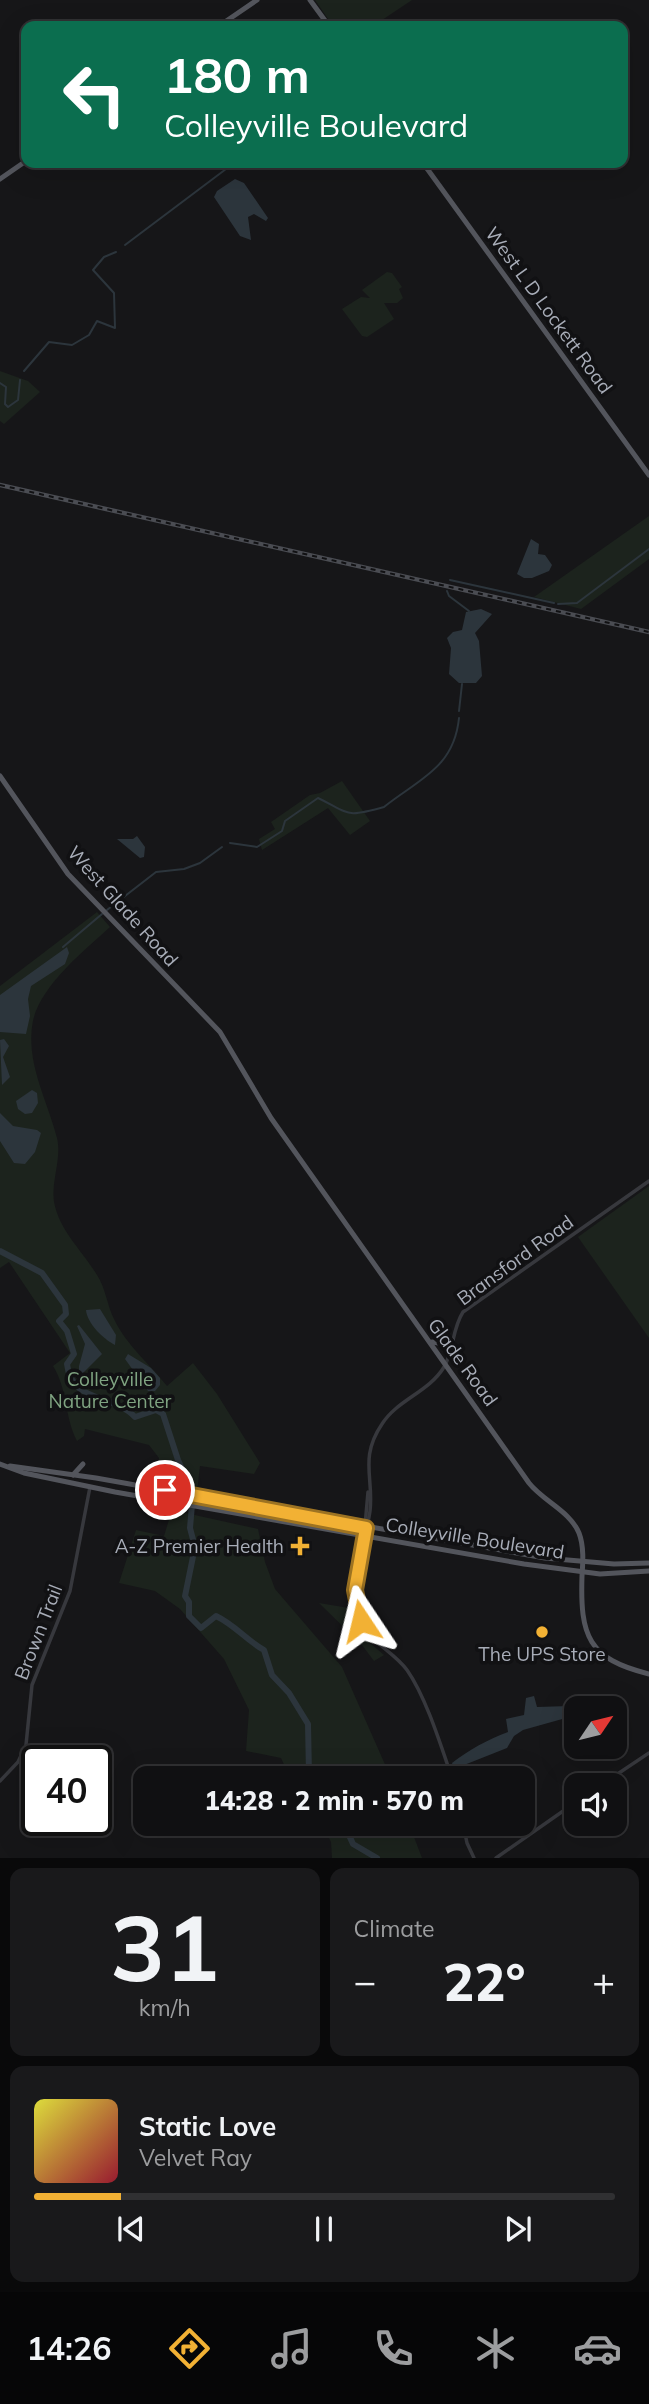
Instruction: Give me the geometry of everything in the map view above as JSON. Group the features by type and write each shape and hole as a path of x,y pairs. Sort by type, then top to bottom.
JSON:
{"main road":[{"path":"226,21 257,0"},
{"path":"310,0 325,21"},
{"path":"0,179 21,164"},
{"name":"West L D Lockett Road","path":"427,168 649,475"},
{"name":"West Glade Road","path":"0,776 68,874 220,1031 232,1049"},
{"name":"Glade Road","path":"232,1049 267,1112 538,1494 568,1516 576,1527 583,1562 583,1623 594,1647 619,1667 649,1674"},
{"path":"427,1338 440,1345 452,1340"},
{"name":"Colleyville Boulevard","path":"0,1464 89,1477 171,1496 490,1549 583,1562 649,1563"},
{"path":"74,1475 83,1464"},
{"name":"Colleyville Boulevard","path":"9,1466 23,1473 161,1500 171,1496"},
{"path":"50,1479 51,1471"},
{"path":"89,1477 90,1486"},
{"name":"Colleyville Boulevard","path":"218,1504 365,1535 583,1572 610,1574 649,1571"},
{"path":"488,1557 490,1549"}],"street":[{"name":"Bransford Road","path":"366,1528 370,1509 368,1492 372,1445 387,1417 432,1382 446,1364 463,1312 649,1181"},
{"name":"Brown Trail","path":"0,1781 18,1762 26,1745 32,1685 70,1591 90,1486"},
{"path":"366,1528 356,1581 358,1614 369,1635 396,1658 412,1678 447,1766"},
{"path":"619,1773 649,1753"},
{"path":"496,1858 564,1810"},
{"path":"466,1836 474,1858"}],"green space":[{"path":"315,0 412,0 380,21 330,21"},
{"path":"387,272 392,273 402,287 399,289 403,298 397,303 384,303 394,319 367,337 362,336 342,309 361,297 370,298 362,290"},
{"path":"0,371 28,381 40,392 4,424 0,421"},
{"path":"649,516 649,559 581,609 534,597"},
{"path":"342,781 370,821 350,835 328,808 262,850 259,839 275,829 271,822 310,795 320,793"},
{"name":"Colleyville Nature Center","path":"97,912 110,927 54,982 37,1008 33,1021 31,1036 34,1066 58,1146 54,1202 61,1223 97,1275 114,1319 132,1346 167,1386 193,1363 217,1394 260,1463 254,1474 200,1466 197,1492 159,1484 159,1458 149,1445 85,1429 84,1436 77,1441 61,1384 53,1366 70,1353 9,1262 0,1268 0,986"},
{"path":"649,1186 649,1338 578,1237"},
{"path":"172,1510 258,1529 265,1562 275,1589 342,1667 386,1766 285,1766 281,1758 246,1751 249,1710 224,1659 180,1609 155,1591 119,1583 136,1530 164,1536"},
{"path":"319,1603 349,1608 364,1638 384,1655 374,1661 362,1645"},
{"path":"328,1836 414,1836 422,1858 332,1858"}],"shaded area":[{"path":"235,179 244,183 268,218 266,221 254,214 248,217 251,240 240,236 214,197 217,191"},
{"path":"531,539 539,544 538,554 545,555 552,565 549,571 532,578 524,578 517,574"},
{"path":"481,609 492,614 475,633 479,641 482,676 476,683 459,683 449,674 451,648 447,638 453,632 462,630 466,612"},
{"path":"137,836 145,847 144,857 140,858 117,839 133,839"},
{"path":"67,947 69,953 65,964 31,986 28,999 30,1016 26,1034 0,1032 0,995"},
{"path":"4,1039 9,1046 3,1057 10,1077 2,1085 0,1040"},
{"path":"32,1090 37,1093 38,1103 32,1113 25,1114 18,1109 16,1101"},
{"path":"0,1113 13,1126 41,1133 35,1152 25,1164 14,1163 0,1141"},
{"path":"100,1309 116,1335 115,1345 96,1330 89,1320 86,1310"},
{"path":"79,1325 102,1354 79,1377 85,1344 77,1326"},
{"path":"128,1354 151,1368 160,1378 160,1385 155,1391 148,1391 125,1359"},
{"path":"534,1696 537,1707 564,1706 564,1719 523,1730 514,1736 507,1748 462,1766 453,1766 452,1763 465,1753 508,1732 506,1719 524,1715 526,1698"}],"waterway":[{"path":"125,245 227,168"},
{"path":"24,371 49,342 72,345 89,335 97,321 115,328 114,293 93,270 104,257 116,252"},
{"path":"0,383 6,387 5,404 8,407 18,400 20,380"},
{"path":"558,604 577,603 649,549"},
{"path":"450,580 554,603"},
{"path":"447,591 449,596 469,611"},
{"path":"459,711 462,684"},
{"path":"230,843 257,847 282,831 285,821 318,798 349,813 384,807 422,780 442,761 456,735 459,718"},
{"path":"107,910 156,872 184,869 200,863 222,847"},
{"path":"63,947 102,914"},
{"path":"0,1251 42,1273 65,1305 66,1314 59,1321 67,1331 74,1354 67,1364 70,1377 76,1386 116,1404 135,1417 156,1410 163,1414 178,1460 193,1493 190,1528 195,1547 185,1596 189,1602 189,1616 201,1628 216,1616 264,1650 272,1675 289,1693 308,1724 309,1766"},
{"path":"349,1836 353,1844 377,1858"}],"railway":[{"path":"0,485 649,632"}],"place":[{"name":"A-Z Premier Health","path":"300,1546"},
{"name":"The UPS Store","path":"542,1632"}],"route":[{"path":"165,1490 366,1528 355,1590 356,1607 361,1621"}]}
